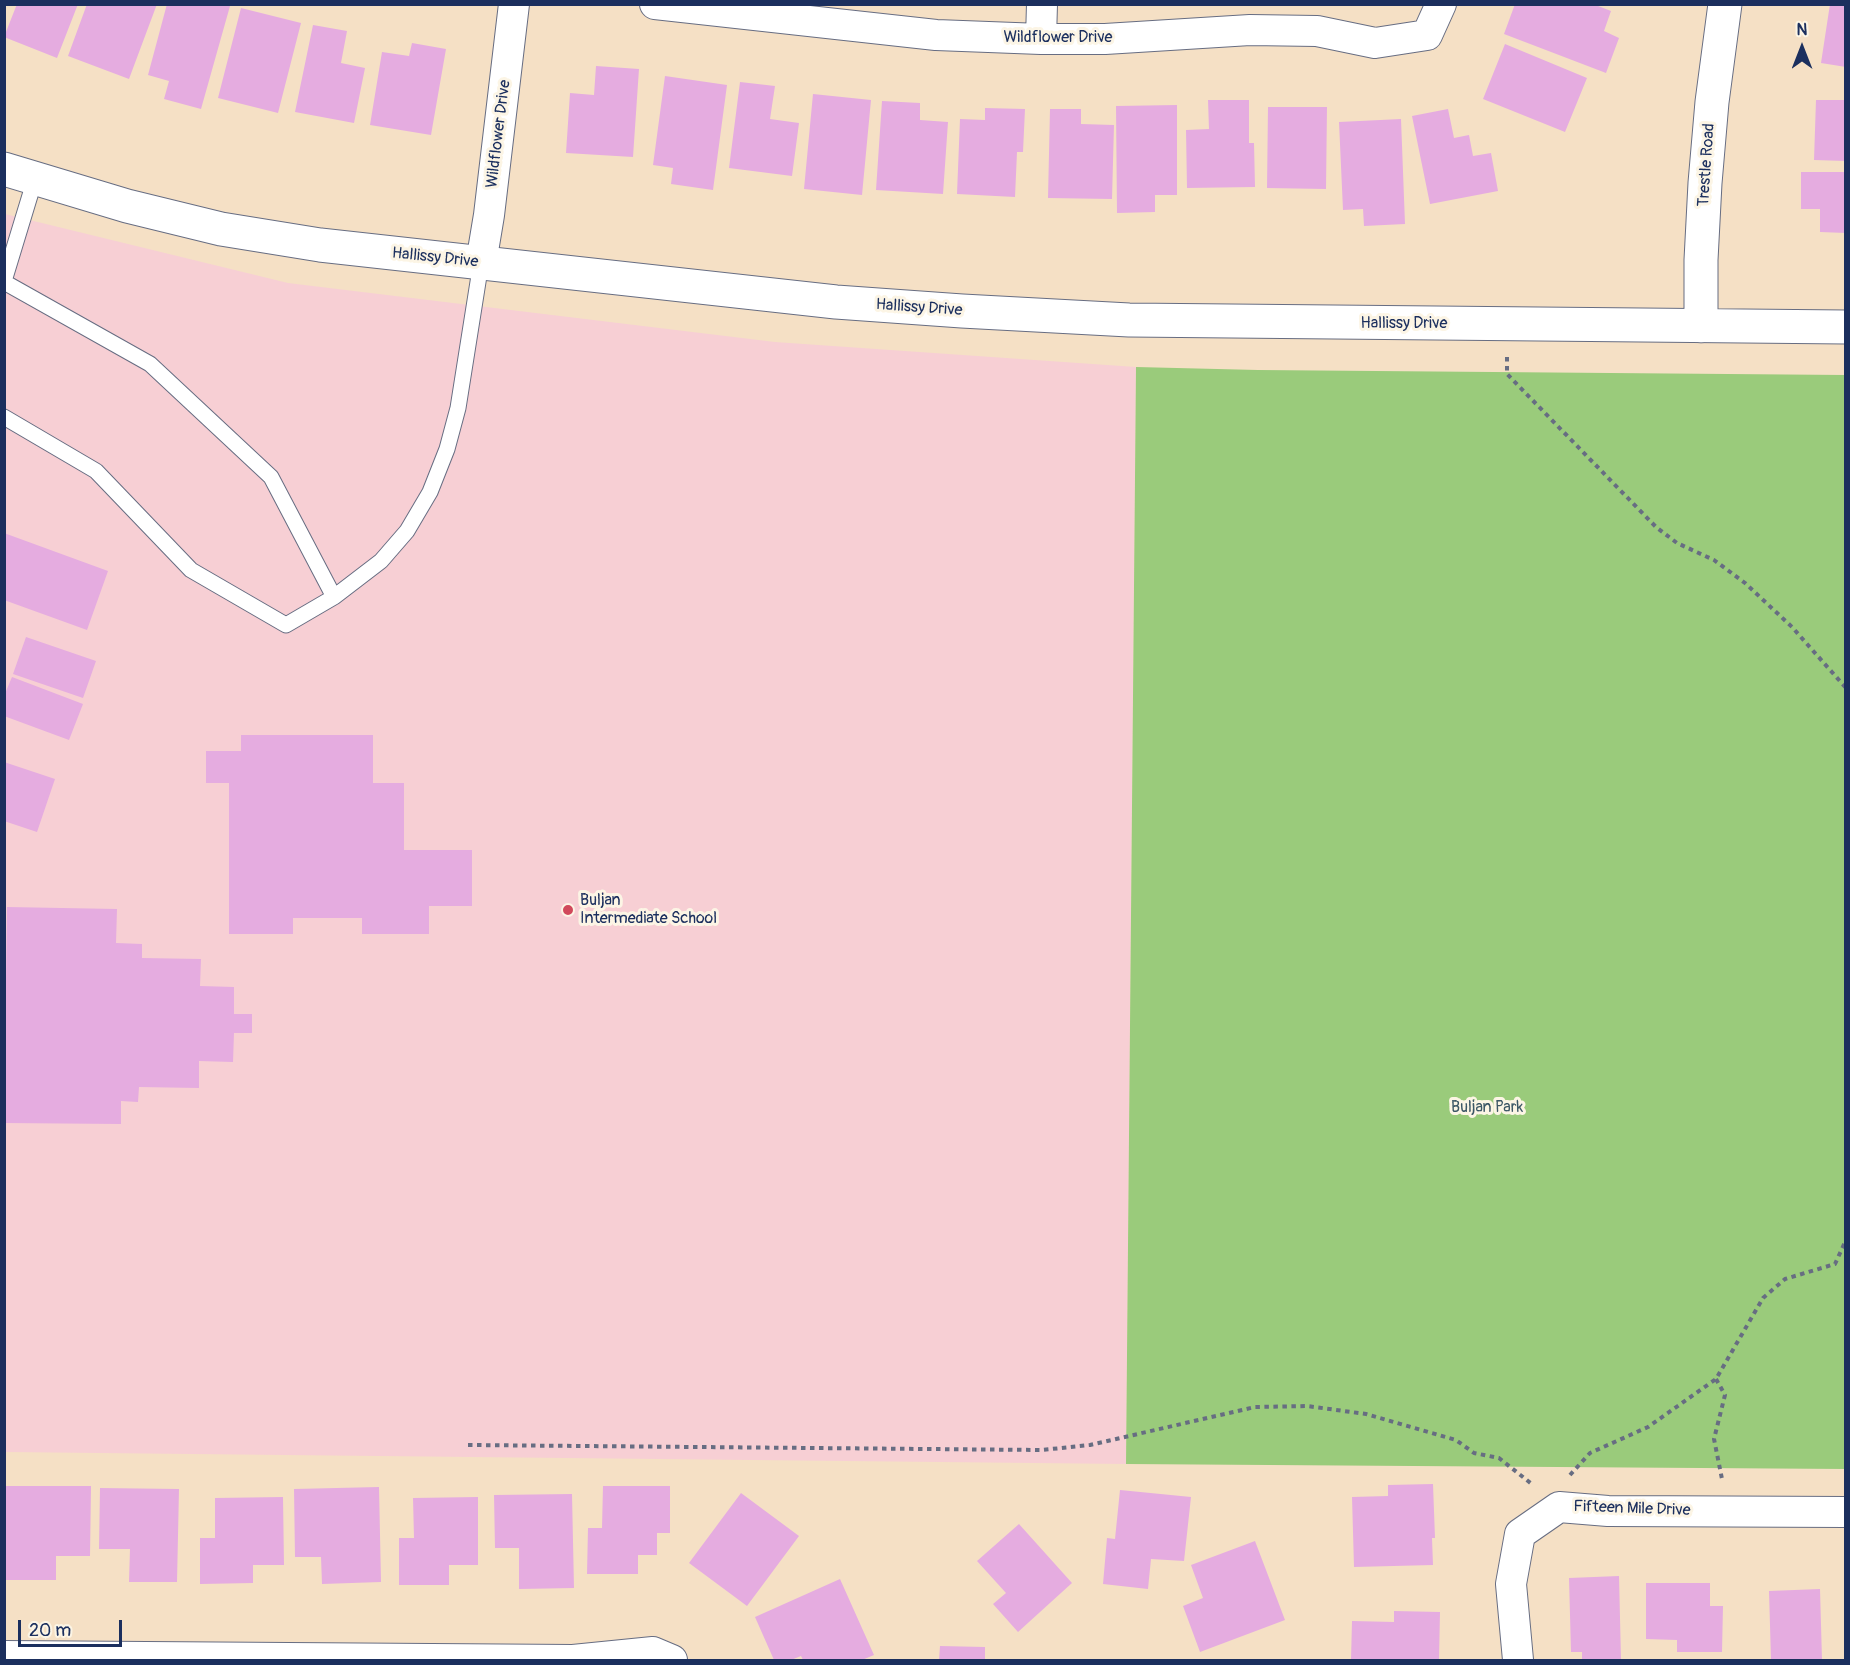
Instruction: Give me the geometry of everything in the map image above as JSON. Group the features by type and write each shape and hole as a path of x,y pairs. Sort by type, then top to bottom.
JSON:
{"street":[{"name":"Wildflower Drive","path":"481,263 489,215 514,4"},
{"name":"Wildflower Drive","path":"654,4 936,35 1105,39 1250,30 1317,32 1375,43 1427,35 1441,4"},
{"path":"1041,39 1042,4"},
{"name":"Trestle Road","path":"1701,326 1701,260 1705,183 1712,102 1725,4"},
{"name":"Hallissy Drive","path":"20,174 127,206 221,229 320,245 836,302 974,312 1141,320 1845,327"},
{"name":"Fifteen Mile Drive","path":"1518,1660 1511,1584 1520,1534 1559,1507 1608,1511 1845,1512"},
{"path":"4,1656 573,1660 653,1652 672,1660"}],"lane":[{"path":"20,174 4,282 150,364 271,477 334,597"},
{"path":"4,417 96,471 191,570 286,625 334,597 381,561 407,531 430,492 447,449 458,408 481,263"}],"path":[{"path":"1508,325 1507,374 1656,527 1677,543 1714,560 1745,583 1792,627 1845,688"},
{"path":"1845,679 1845,688"},
{"path":"468,1445 1042,1450 1090,1445 1255,1407 1307,1406 1366,1414 1456,1440 1474,1453 1499,1458 1559,1507 1571,1473 1590,1453 1648,1428 1716,1379 1763,1298 1785,1279 1835,1263 1845,1240"},
{"path":"1716,1379 1725,1395 1714,1439 1723,1482 1723,1511"}],"shaded area":[{"name":"Buljan Intermediate School","path":"5,214 288,283 775,342 1136,367 1126,1464 5,1452"}],"green space":[{"name":"Buljan Park","path":"1136,367 1845,375 1845,1469 1126,1464"}],"building":[{"path":"17,4 78,4 57,58 4,37"},
{"path":"87,4 157,4 129,79 68,56"},
{"path":"167,4 230,6 201,109 164,99 169,81 148,75"},
{"path":"1515,4 1593,4 1611,11 1604,31 1619,38 1606,73 1504,34"},
{"path":"1830,4 1846,6 1846,67 1821,63"},
{"path":"241,8 301,23 278,113 218,98"},
{"path":"313,25 347,31 341,63 365,68 354,123 295,112"},
{"path":"412,43 446,49 431,135 370,125 382,52 409,56"},
{"path":"1505,44 1587,78 1565,132 1483,99"},
{"path":"596,66 639,69 633,157 566,153 570,93 594,95"},
{"path":"665,76 727,85 713,190 671,184 673,168 653,165"},
{"path":"740,82 775,86 770,119 799,123 792,176 729,168"},
{"path":"813,94 871,100 862,195 804,189"},
{"path":"1208,100 1249,100 1249,143 1254,143 1255,187 1187,188 1186,130 1209,129"},
{"path":"1816,100 1846,100 1846,161 1814,160"},
{"path":"882,101 920,103 920,120 948,122 943,194 876,190"},
{"path":"1177,105 1177,195 1155,195 1155,212 1117,213 1116,106"},
{"path":"1268,107 1327,107 1326,189 1267,188"},
{"path":"985,108 1025,109 1023,152 1017,152 1015,197 957,194 960,119 985,120"},
{"path":"1050,109 1081,109 1081,124 1114,125 1112,199 1048,198"},
{"path":"1448,109 1454,138 1469,135 1473,156 1491,153 1498,191 1430,204 1412,116"},
{"path":"1401,119 1405,224 1364,226 1363,209 1343,210 1339,122"},
{"path":"1801,172 1846,172 1846,233 1820,232 1820,209 1801,209"},
{"path":"4,533 108,571 87,630 4,600"},
{"path":"26,637 96,661 83,698 13,674"},
{"path":"12,677 83,704 69,740 4,716 4,696"},
{"path":"241,735 373,735 373,783 404,783 404,850 472,850 472,906 429,906 429,934 362,934 362,918 293,918 293,934 229,934 229,783 206,783 206,751 241,751"},
{"path":"4,762 55,779 37,832 4,821"},
{"path":"7,907 117,909 116,943 142,944 142,958 201,959 200,986 234,987 234,1014 252,1014 252,1033 234,1033 233,1062 199,1061 199,1088 139,1087 138,1102 121,1101 121,1124 4,1123"},
{"path":"1433,1484 1435,1538 1432,1538 1433,1565 1354,1567 1352,1497 1388,1496 1388,1485"},
{"path":"6,1486 91,1486 90,1556 56,1556 56,1580 5,1580"},
{"path":"603,1486 670,1486 670,1533 657,1533 657,1555 638,1555 638,1574 587,1574 588,1528 602,1528"},
{"path":"379,1487 381,1582 322,1584 321,1557 295,1557 294,1489"},
{"path":"100,1488 179,1489 177,1582 129,1582 130,1549 99,1549"},
{"path":"1120,1490 1191,1497 1184,1561 1151,1559 1148,1589 1103,1584 1107,1538 1115,1539"},
{"path":"741,1493 799,1536 747,1606 689,1563"},
{"path":"572,1494 574,1588 519,1589 519,1548 495,1548 494,1495"},
{"path":"283,1497 284,1565 253,1565 253,1583 200,1584 200,1538 215,1538 215,1498"},
{"path":"478,1497 478,1565 449,1565 449,1585 399,1585 399,1538 414,1538 413,1498"},
{"path":"1019,1524 1072,1583 1018,1632 993,1604 1006,1593 977,1561"},
{"path":"1255,1541 1285,1620 1200,1652 1183,1606 1203,1598 1191,1565"},
{"path":"1619,1576 1621,1660 1582,1660 1582,1652 1571,1652 1569,1578"},
{"path":"840,1579 874,1655 862,1660 803,1660 801,1656 791,1660 774,1660 755,1617"},
{"path":"1646,1583 1710,1583 1710,1606 1723,1606 1722,1652 1677,1652 1677,1640 1646,1639"},
{"path":"1820,1589 1822,1660 1771,1660 1769,1591"},
{"path":"1394,1611 1440,1612 1439,1660 1351,1660 1352,1621 1394,1622"},
{"path":"940,1646 985,1647 985,1660 939,1660"}],"place":[{"name":"Buljan Intermediate School","path":"568,910"}]}
